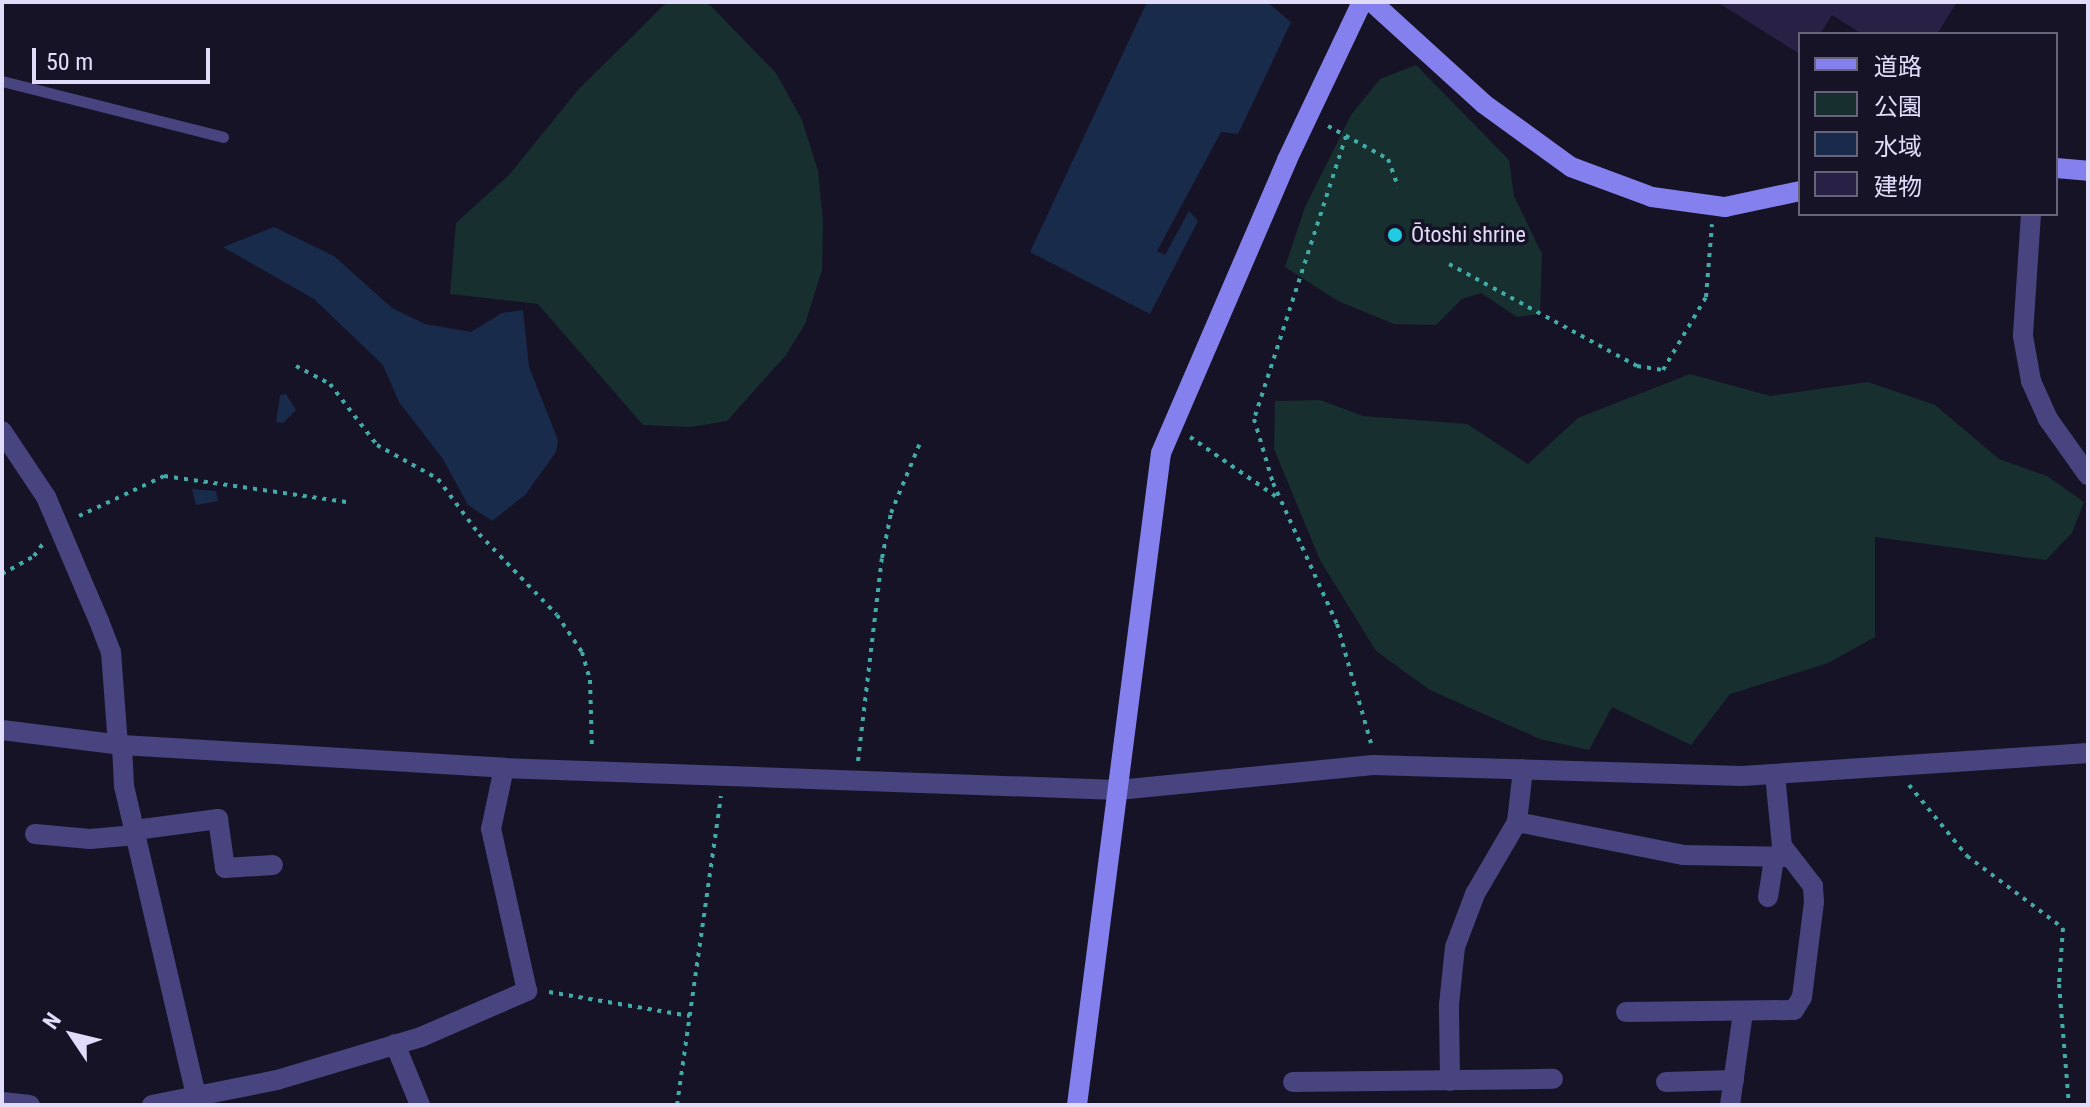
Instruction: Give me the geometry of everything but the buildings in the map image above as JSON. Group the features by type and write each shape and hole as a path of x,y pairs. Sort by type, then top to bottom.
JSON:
{"street":[{"path":"1077,1105 1143,570 1161,453 1308,115 1362,2"},
{"path":"1372,2 1484,104 1571,167 1652,197 1714,206 1798,191"},
{"path":"2058,168 2088,171"},
{"path":"2031,216 2023,336 2031,381 2048,419 2088,475"},
{"path":"2,431 59,525 111,652 120,745 135,833 196,1096"},
{"path":"2,730 120,745 504,768 855,783 1118,790 1373,765 1775,774 2088,753"},
{"path":"152,1105 277,1080 395,1044 527,991 491,829 504,768"},
{"path":"1450,1081 1449,1005 1455,947 1475,894 1517,822 1523,769"},
{"path":"1768,897 1781,858 1775,774"},
{"path":"35,834 90,839 218,819 225,868 273,865"},
{"path":"1517,822 1683,855 1781,858 1813,886 1802,997 1794,1010 1626,1012"},
{"path":"1730,1105 1743,1012"},
{"path":"395,1044 420,1105"},
{"path":"1293,1082 1553,1079"},
{"path":"1666,1082 1734,1080"},
{"path":"2,1102 30,1105"}],"lane":[{"path":"2,81 223,137"}],"path":[{"path":"1308,115 1388,159 1398,187"},
{"path":"1346,136 1285,309 1254,419 1256,440 1337,624 1370,726 1373,765"},
{"path":"1449,264 1637,366 1663,370 1706,297 1714,206"},
{"path":"296,366 330,384 377,445 438,479 479,534 573,636 594,706 594,772"},
{"path":"1170,428 1280,499"},
{"path":"855,783 882,558 891,513 920,443"},
{"path":"2,574 34,556 59,525 164,476 346,502"},
{"path":"1904,767 1911,791 1967,856 2063,928 2059,984 2069,1105"},
{"path":"677,1105 724,778"},
{"path":"527,991 691,1016"}],"green space":[{"path":"667,2 709,4 776,73 802,120 818,171 823,222 822,270 805,324 786,355 727,421 690,427 643,425 538,304 450,294 456,223 509,175 578,90"},
{"path":"1416,65 1509,160 1514,196 1542,254 1540,314 1517,317 1481,293 1462,299 1436,325 1394,324 1338,301 1285,267 1305,207 1351,115 1380,79"},
{"path":"1690,374 1770,396 1868,382 1935,405 1999,459 2047,476 2084,502 2072,533 2046,560 1875,537 1875,637 1828,663 1730,694 1691,745 1612,707 1589,750 1540,739 1430,690 1376,651 1320,560 1274,449 1275,401 1320,400 1363,416 1467,424 1528,464 1578,418"}],"water":[{"path":"1147,2 1267,2 1291,22 1238,134 1221,132 1157,251 1165,255 1189,211 1198,221 1150,314 1030,252"},
{"path":"274,227 334,256 392,308 425,324 471,332 502,313 523,310 529,367 558,440 556,452 525,495 492,521 468,505 443,459 399,402 383,365 314,299 223,247"},
{"path":"286,394 296,410 283,423 276,422 280,395"},
{"path":"192,489 216,491 218,501 196,505"}],"place":[{"name":"Ōtoshi shrine","path":"1395,235"}]}
